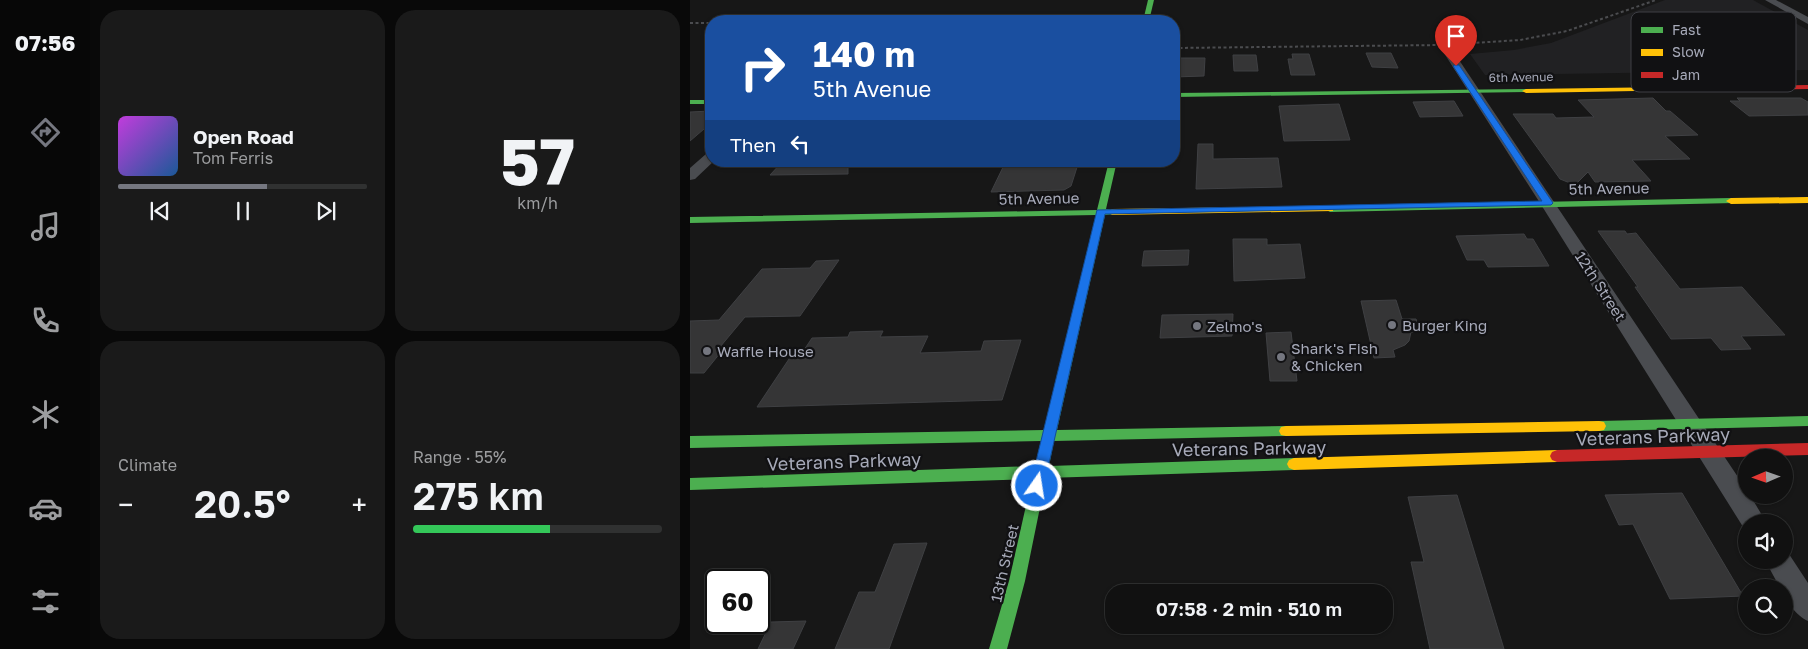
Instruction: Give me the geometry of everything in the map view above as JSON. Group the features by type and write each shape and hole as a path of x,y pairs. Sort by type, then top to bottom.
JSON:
{"street":[{"path":"1147,15 1151,0"},
{"path":"1769,0 1791,12"},
{"path":"1784,8 1808,8"},
{"path":"1796,14 1808,21"},
{"name":"12th Street","path":"1447,50 1469,87 1548,203 1749,514"},
{"name":"6th Avenue","path":"1180,84 1469,87"},
{"name":"6th Avenue","path":"1180,95 1631,85"},
{"path":"690,94 705,93"},
{"path":"690,102 705,102"},
{"path":"690,176 705,162"},
{"name":"13th Street","path":"998,649 1017,581 1111,167"},
{"name":"5th Avenue","path":"690,220 1548,203 1808,200"},
{"name":"Veterans Parkway","path":"690,442 1808,421"},
{"name":"Veterans Parkway","path":"690,484 1041,471 1808,449"},
{"path":"1784,569 1808,607"}],"shaded area":[{"path":"1665,0 1753,0 1775,12 1633,12"},
{"path":"1631,13 1631,73 1485,75 1470,54 1514,50 1551,43"},
{"path":"1796,23 1808,30 1808,70 1796,70"}],"building":[{"path":"1366,53 1391,53 1398,68 1372,67"},
{"path":"1292,54 1309,54 1315,75 1291,75 1288,59 1293,59"},
{"path":"1233,55 1256,55 1258,71 1234,71"},
{"path":"1180,58 1205,58 1204,76 1180,77"},
{"path":"1653,98 1666,111 1670,111 1698,135 1665,136 1690,159 1632,160 1651,181 1595,182 1588,172 1575,185 1560,179 1513,114 1553,114 1556,118 1594,117 1578,100"},
{"path":"1737,98 1801,98 1808,102 1808,115 1749,116 1730,101 1740,101"},
{"path":"1454,101 1463,116 1420,117 1413,102"},
{"path":"1339,104 1350,140 1284,141 1279,106"},
{"path":"705,111 705,128 690,141 690,112"},
{"path":"1198,144 1213,144 1213,159 1278,158 1282,187 1196,189"},
{"path":"777,167 848,167 848,174 770,175"},
{"path":"1003,167 1077,167 1071,186 1064,190 991,192"},
{"path":"1598,231 1636,233 1680,289 1742,287 1785,335 1741,336 1751,349 1721,350 1711,338 1671,339 1635,287 1638,287"},
{"path":"1524,234 1527,239 1533,239 1549,266 1488,267 1484,260 1467,260 1456,236"},
{"path":"1233,239 1267,239 1267,245 1300,244 1305,278 1234,281"},
{"path":"1189,250 1188,265 1142,266 1144,251"},
{"path":"839,260 800,316 745,317 720,347 725,347 704,373 690,373 690,321 719,320 762,269 810,268 816,261"},
{"name":"Burger King","path":"1396,300 1402,319 1416,319 1421,332 1411,332 1409,341 1405,345 1393,350 1395,357 1374,358 1361,301"},
{"name":"Zelmo's","path":"1233,314 1232,336 1160,338 1162,315"},
{"path":"883,331 880,337 928,336 920,353 981,351 984,341 1021,340 1002,400 757,407 791,356 800,356 812,338 848,337 850,332"},
{"name":"Shark's Fish & Chicken","path":"1291,332 1297,381 1270,381 1266,333"},
{"path":"1682,493 1738,588 1738,596 1670,599 1633,524 1619,525 1605,495"},
{"path":"1457,495 1504,649 1430,649 1411,562 1424,562 1408,497"},
{"path":"927,543 889,649 835,649 859,592 875,592 894,544"},
{"path":"806,621 793,649 758,649 765,634 770,634 771,622"}],"railway":[{"path":"1180,48 1442,45 1520,40 1567,31 1656,0"},
{"path":"690,23 705,23"}],"traffic: fast":[{"path":"1147,15 1151,0"},
{"path":"1180,95 1526,91"},
{"path":"690,102 705,102"},
{"path":"998,649 1017,581 1030,517 1112,167"},
{"path":"1330,209 1731,201"},
{"path":"690,220 1112,212"},
{"path":"1599,426 1808,421"},
{"path":"690,442 1286,431"},
{"path":"690,484 1294,464"}],"traffic: slow":[{"path":"1526,91 1631,90"},
{"path":"1731,201 1808,200"},
{"path":"1112,212 1330,209"},
{"path":"1286,431 1599,426"},
{"path":"1294,464 1557,456"}],"traffic: jam":[{"path":"1796,87 1808,87"},
{"path":"1557,456 1808,449"}],"place":[{"name":"Burger King","path":"1392,325"},
{"name":"Zelmo's","path":"1197,326"},
{"name":"Waffle House","path":"707,351"},
{"name":"Shark's Fish & Chicken","path":"1281,357"}],"route":[{"path":"1037,486 1101,212 1548,203 1456,66"}]}
